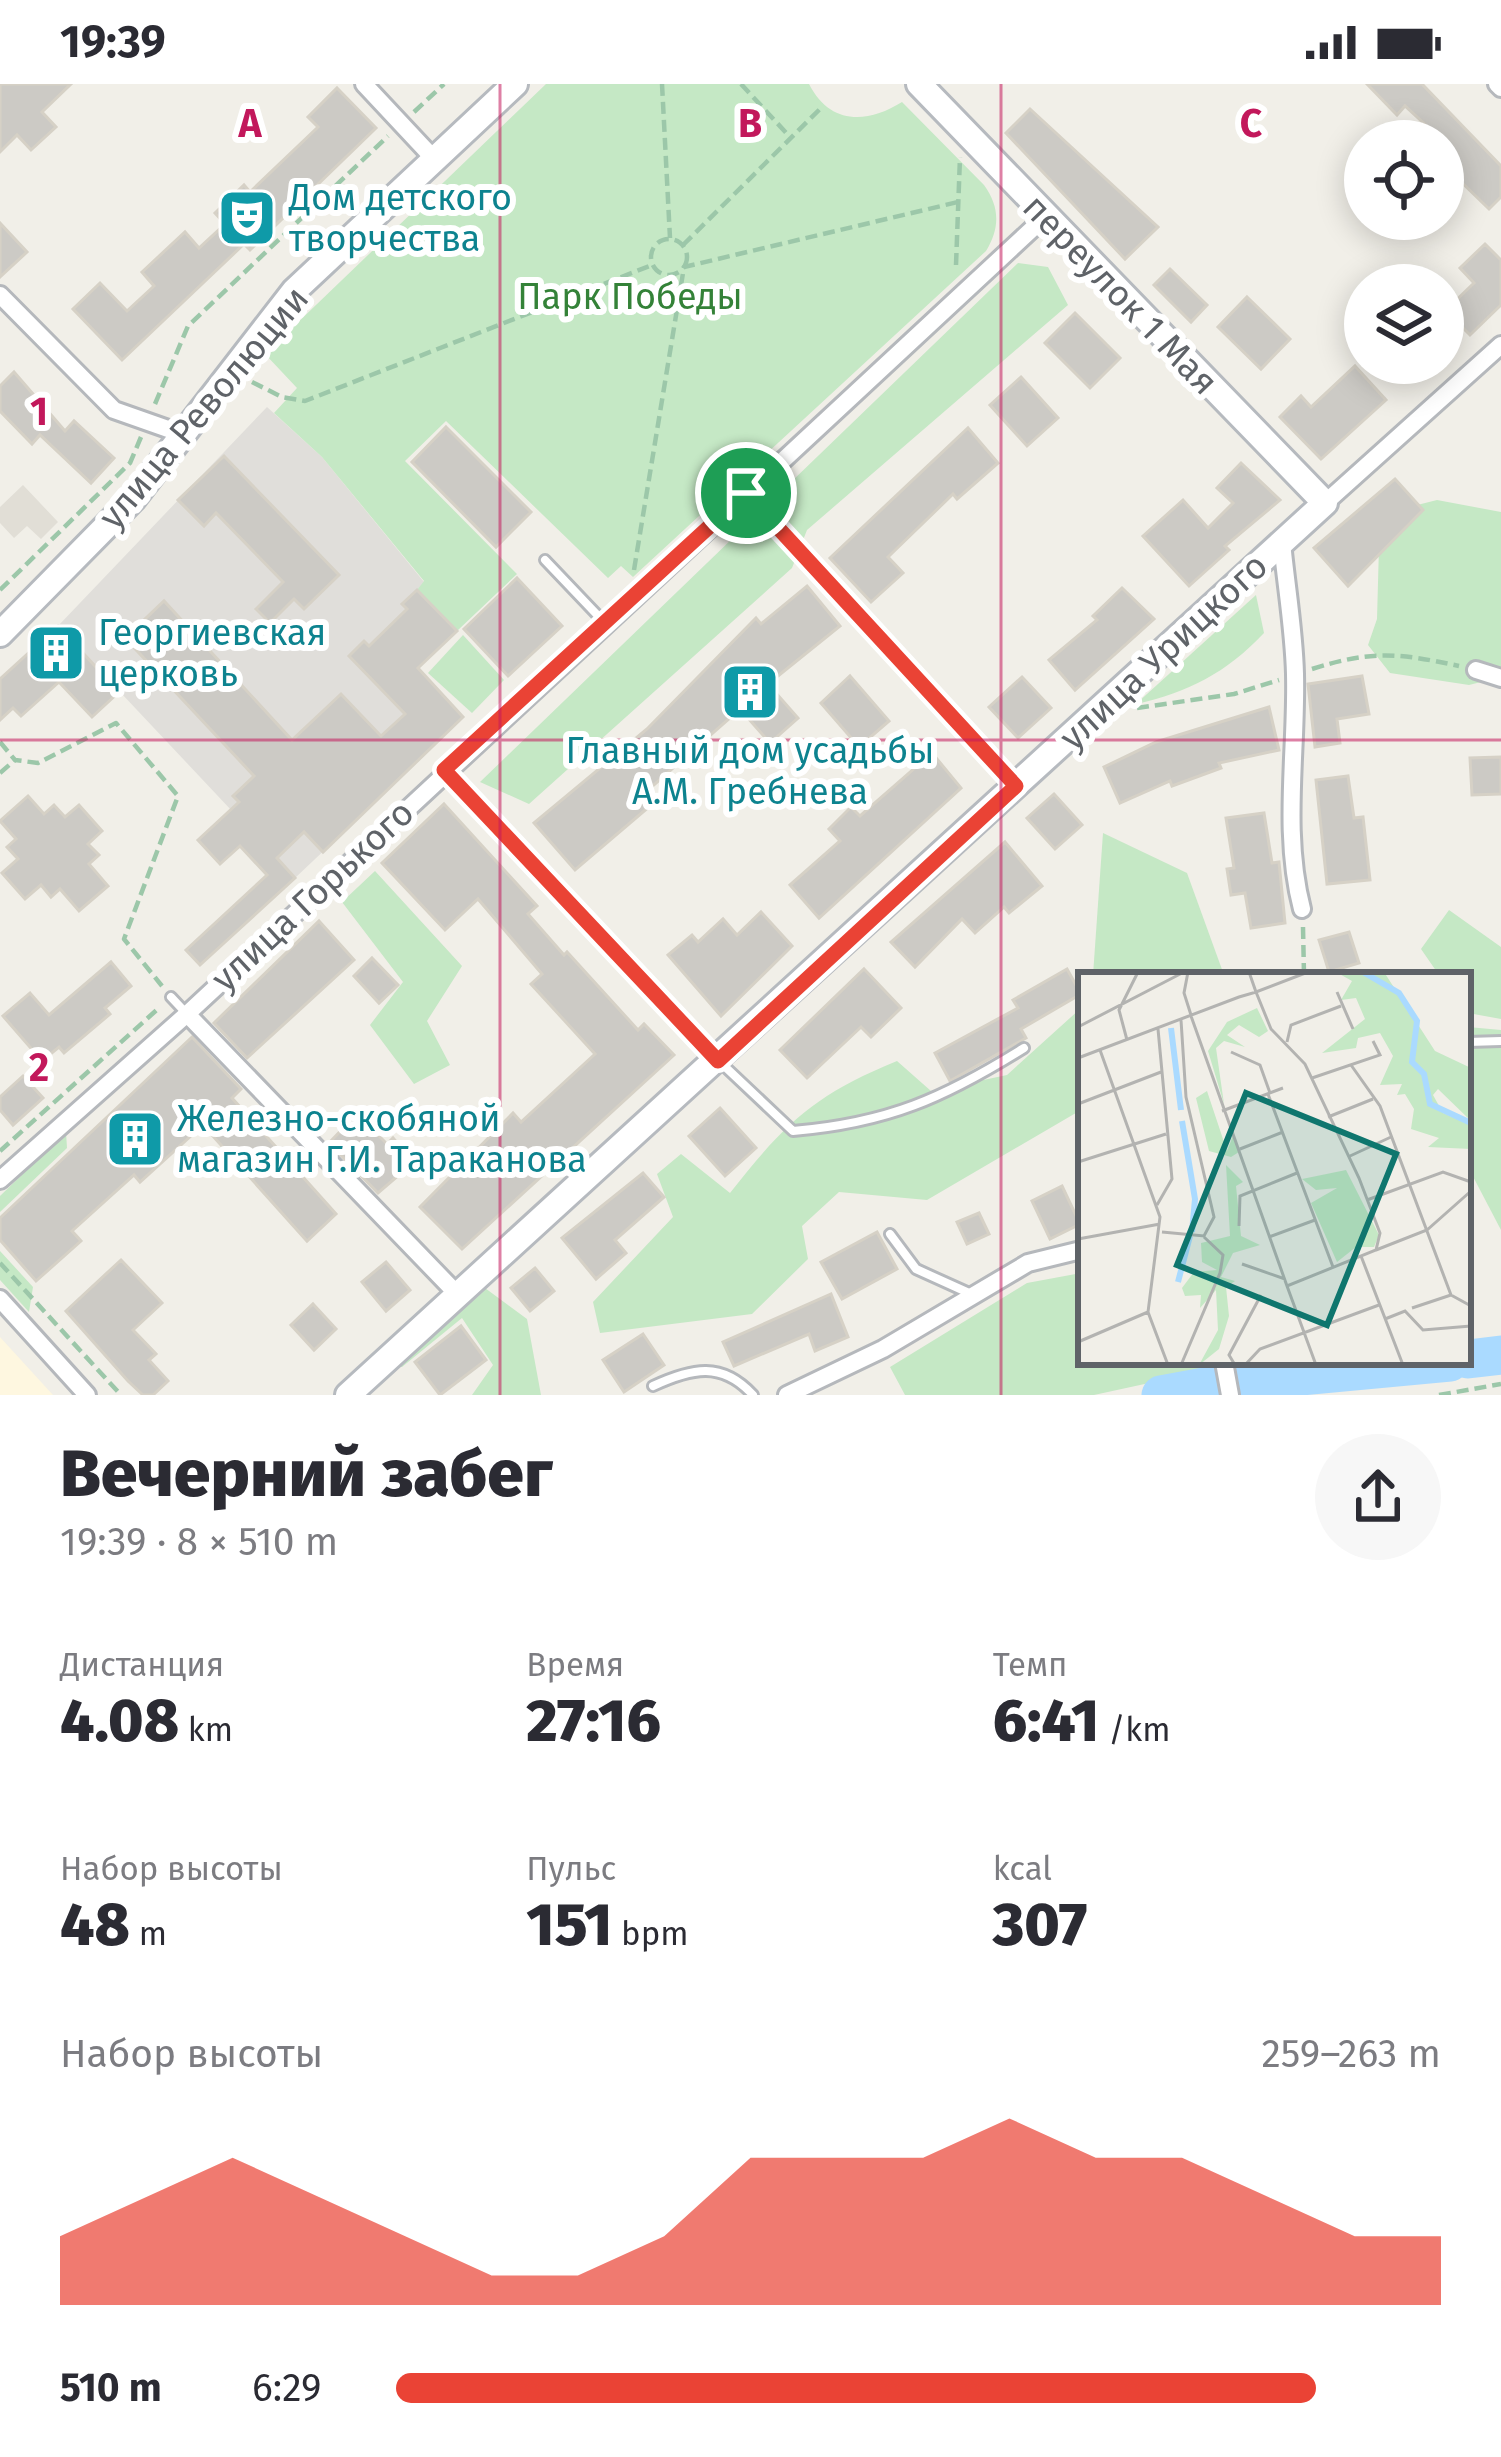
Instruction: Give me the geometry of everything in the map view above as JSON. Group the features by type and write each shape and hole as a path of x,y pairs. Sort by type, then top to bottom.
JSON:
{"main road":[{"name":"улица Революции","path":"0,634 133,499 294,292 515,84"},
{"name":"переулок 1 Мая","path":"920,84 1325,503"},
{"name":"улица Урицкого","path":"348,1395 1325,503"}],"street":[{"path":"364,84 436,161"},
{"name":"улица Горького","path":"0,1180 187,1014 444,770 1045,217"},
{"path":"0,295 114,410 185,435"},
{"name":"улица Урицкого","path":"1325,503 1501,345"},
{"path":"1282,542 1295,674 1294,879 1302,909"},
{"path":"1476,670 1501,678"},
{"path":"444,770 718,1061"},
{"path":"187,1014 460,1297"},
{"path":"787,1395 883,1349 969,1293 1028,1263 1078,1251"},
{"path":"3,1308 87,1395"},
{"path":"1225,1365 1230,1395"}],"lane":[{"path":"746,493 1016,786"},
{"path":"545,560 605,624"},
{"path":"171,997 187,1014"},
{"path":"1471,1042 1501,1041"},
{"path":"718,1061 793,1131 857,1126 918,1106 951,1093 1024,1048"},
{"path":"890,1234 916,1269 969,1293"},
{"path":"653,1386 685,1371 711,1369 736,1376 753,1395"}],"path":[{"path":"0,590 130,463 188,326 445,84"},
{"path":"662,84 670,238"},
{"path":"741,84 791,138"},
{"path":"682,244 823,106"},
{"path":"956,266 960,155"},
{"path":"652,265 668,275 958,202"},
{"path":"670,238 682,244"},
{"path":"652,265 653,247 670,238"},
{"path":"634,570 684,268 682,244"},
{"path":"231,370 282,397 305,400 652,265"},
{"path":"0,742 15,760 38,763 116,723 178,796 124,939 171,997 0,1151"},
{"path":"0,772 15,760"},
{"path":"1302,909 1304,972"},
{"path":"0,1263 121,1395"},
{"path":"1439,1395 1501,1384"}],"shaded area":[{"path":"267,407 322,457 424,582 418,589 457,631 397,689 443,738 295,878 58,626"},
{"path":"23,485 58,522 41,539 27,526 14,538 0,523 0,507"},
{"path":"0,1337 53,1395 0,1395"}],"green space":[{"name":"Парк Победы","path":"546,84 809,84 827,107 850,117 876,114 902,102 984,185 993,201 996,226 986,251 633,577 621,566 608,578 446,421 405,461 517,574 457,631 417,590 424,581 322,457 274,413 297,388 265,354"},
{"path":"1018,263 1048,267 1068,305 807,530 792,568 529,804 480,782"},
{"path":"1437,500 1501,512 1501,677 1469,685 1390,673 1368,645 1377,619 1379,546 1342,524"},
{"path":"1256,595 1264,633 1250,647 1206,679 1136,704"},
{"path":"463,635 504,680 472,713 428,673"},
{"path":"1103,833 1187,873 1223,972 1093,972"},
{"path":"375,871 462,966 427,1021 450,1065 414,1084 370,1025 403,982 342,902"},
{"path":"1449,910 1501,947 1501,1019 1471,1014 1471,972 1437,972 1421,949"},
{"path":"1078,1011 1078,1112 927,1200 839,1192 802,1226 808,1259 752,1314 600,1333 593,1302 673,1217 657,1174 681,1154 730,1193 803,1114 844,1086 897,1061 931,1091 1007,1075"},
{"path":"1471,1027 1501,1030 1501,1230 1471,1173"},
{"path":"66,1132 67,1148 0,1212 0,1196"},
{"path":"0,1251 33,1287 29,1312 0,1280"},
{"path":"466,1274 527,1319 541,1395 472,1395 493,1365 462,1318 402,1367 362,1365"},
{"path":"1078,1274 1078,1365 1208,1365 1209,1370 1094,1395 905,1395 890,1367 1027,1283"}],"building":[{"path":"0,84 71,84 42,112 56,127 31,150 17,135 0,152"},
{"path":"1367,84 1422,84 1457,120 1420,120 1405,106 1397,115"},
{"path":"337,88 376,128 250,250 244,244 122,360 73,309 100,283 127,311 154,286 142,272 185,232 199,248 225,224 215,213 244,185 250,192 318,127 308,117"},
{"path":"1030,109 1158,227 1125,259 1006,133"},
{"path":"1464,128 1501,166 1501,197 1489,209 1464,185"},
{"path":"0,223 27,252 0,277"},
{"path":"1485,244 1501,260 1501,305 1470,335 1464,329 1464,293 1474,283 1464,272 1464,264"},
{"path":"1170,269 1207,305 1191,322 1154,285"},
{"path":"1247,297 1290,339 1261,369 1218,327"},
{"path":"1075,313 1120,358 1090,388 1045,343"},
{"path":"14,372 65,431 74,421 114,458 91,483 40,435 32,444 0,411 0,386"},
{"path":"1344,376 1344,384 1371,384 1386,400 1321,459 1280,417 1301,396 1311,407"},
{"path":"1021,377 1058,418 1027,446 990,405"},
{"path":"446,427 531,512 496,547 412,462"},
{"path":"968,428 998,463 957,499 953,494 888,557 903,573 871,602 830,558"},
{"path":"224,456 339,575 304,609 294,599 270,623 256,609 283,582 216,513 204,526 178,500"},
{"path":"1241,463 1280,500 1225,546 1229,550 1189,586 1143,536 1183,500 1208,528 1233,503 1217,488"},
{"path":"1395,479 1423,510 1348,586 1314,548"},
{"path":"517,578 562,626 508,676 464,629"},
{"path":"807,586 840,626 768,684 798,718 770,743 740,709 648,790 657,800 575,870 534,823 647,729 756,618 761,624"},
{"path":"1122,588 1154,619 1075,690 1049,660 1097,620 1093,616"},
{"path":"417,590 457,631 418,668 463,717 323,852 304,832 277,858 295,878 200,965 186,950 267,875 240,846 220,864 198,840 239,802 233,796 254,776 125,638 164,601 292,740 341,694 381,736 405,714 349,656 364,641 369,646 407,609 402,604"},
{"name":"Георгиевская церковь","path":"58,626 119,692 92,717 59,682 21,716 13,708 0,720 0,679"},
{"path":"850,676 889,721 859,747 821,703"},
{"path":"1362,676 1369,714 1337,719 1340,743 1315,747 1308,684"},
{"path":"1022,677 1051,708 1018,738 989,707"},
{"path":"1269,707 1279,750 1219,763 1221,768 1172,786 1170,781 1120,803 1104,767 1156,742"},
{"path":"932,753 961,788 819,918 790,885 840,841 829,829 851,807 860,816"},
{"path":"1501,757 1501,794 1472,795 1470,758"},
{"path":"1348,776 1354,818 1363,817 1370,880 1327,884 1316,780"},
{"path":"1054,794 1082,825 1055,849 1027,818"},
{"path":"28,796 44,814 54,805 65,817 79,805 102,831 88,844 99,855 89,864 108,886 79,911 60,889 51,897 41,885 25,899 2,873 18,859 7,847 16,839 0,821"},
{"path":"444,804 537,906 528,914 564,955 567,952 638,1030 644,1024 674,1055 462,1249 420,1207 513,1113 521,1122 595,1054 531,984 542,974 478,899 445,930 382,863"},
{"path":"1264,813 1272,863 1279,862 1285,923 1251,928 1245,893 1231,895 1227,869 1234,868 1226,818"},
{"path":"1005,842 1042,886 1009,913 1004,907 975,933 962,919 915,967 891,942"},
{"path":"761,912 792,946 721,1016 668,955 692,935 698,942 723,919 737,935"},
{"path":"319,921 354,960 247,1058 214,1023"},
{"path":"1349,932 1359,963 1329,972 1319,940"},
{"path":"372,958 398,985 379,1003 354,976"},
{"path":"111,962 131,986 105,1008 110,1014 64,1053 59,1047 42,1061 3,1016 30,993 49,1015"},
{"path":"864,969 901,1008 871,1037 861,1027 807,1078 780,1050"},
{"path":"1067,969 1078,989 1078,996 1021,1029 1026,1038 950,1081 935,1053 1018,1008 1013,1000"},
{"path":"192,1037 241,1089 232,1098 336,1214 307,1241 203,1125 140,1182 134,1175 72,1231 81,1241 36,1281 0,1240 0,1218"},
{"path":"23,1076 43,1098 13,1125 0,1110 0,1097"},
{"path":"720,1108 756,1148 725,1176 689,1136"},
{"path":"357,1114 387,1144 393,1138 414,1162 378,1193 329,1143"},
{"path":"643,1173 664,1197 615,1240 626,1253 596,1279 562,1238"},
{"path":"1062,1186 1078,1225 1050,1239 1032,1201"},
{"path":"979,1213 989,1234 967,1244 957,1222"},
{"path":"877,1232 897,1269 842,1299 821,1262"},
{"path":"121,1260 162,1303 133,1330 156,1354 149,1360 168,1381 153,1395 143,1395 128,1381 66,1311"},
{"path":"386,1262 410,1290 386,1311 362,1282"},
{"path":"535,1268 554,1291 530,1311 511,1288"},
{"path":"831,1294 848,1337 815,1351 809,1334 734,1366 723,1342"},
{"path":"313,1304 336,1329 314,1350 291,1325"},
{"path":"461,1326 486,1360 440,1395 415,1362"},
{"path":"643,1334 664,1365 624,1392 603,1360"}],"waterway":[{"path":"1471,1359 1501,1355"},
{"path":"1247,1365 1255,1380"},
{"path":"1248,1381 1418,1365"},
{"path":"1161,1395 1210,1386"}],"place":[{"name":"Дом детского творчества","path":"247,218"},
{"name":"Георгиевская церковь","path":"56,653"},
{"name":"Главный дом усадьбы А.М. Гребнева","path":"750,692"},
{"name":"Железно-скобяной магазин Г.И. Тараканова","path":"135,1139"}],"route":[{"path":"746,493 1016,786 718,1061 444,770 746,493"}]}
